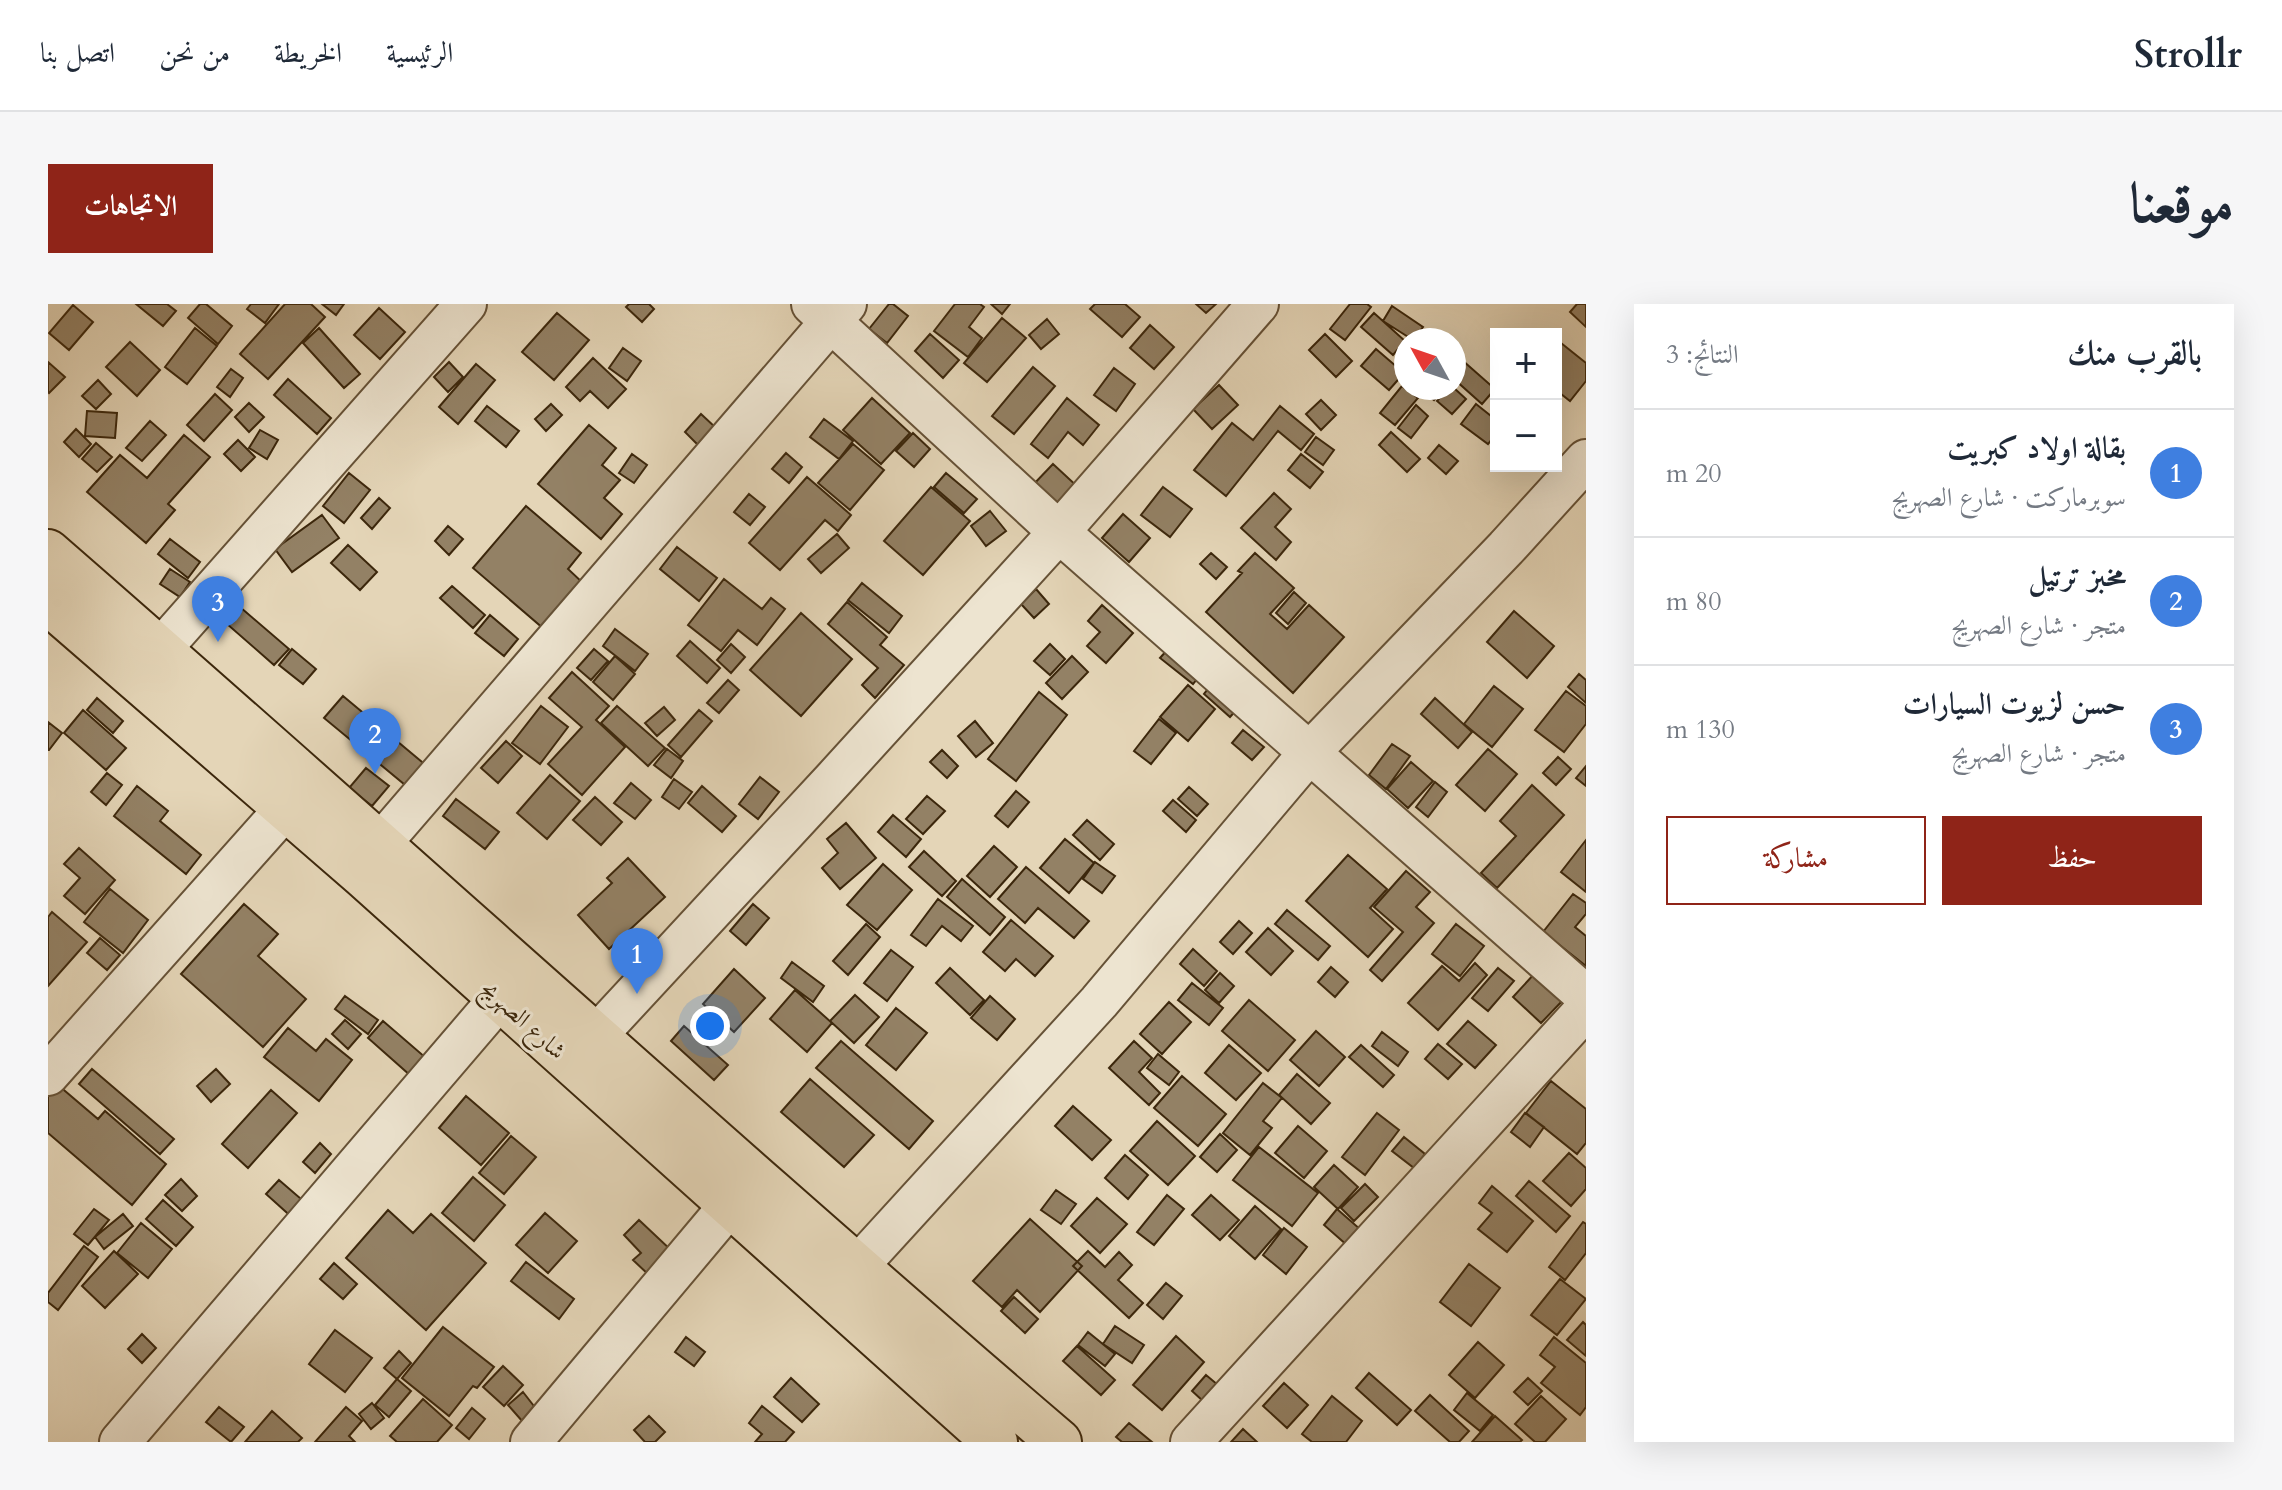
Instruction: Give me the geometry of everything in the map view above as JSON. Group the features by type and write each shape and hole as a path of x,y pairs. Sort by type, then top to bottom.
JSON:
{"main road":[{"path":"48,552 381,843 856,1268 1059,1442"},
{"name":"شارع الصهريج","path":"48,602 286,808 995,1442"}],"street":[{"path":"160,650 466,304"},
{"path":"595,1037 1059,532 1258,304"},
{"path":"381,843 830,310 1059,532 1586,996"},
{"path":"856,1268 1099,1002 1309,753 1586,460"},
{"path":"48,1075 286,808"},
{"path":"120,1442 499,999"},
{"path":"1191,1442 1586,1009"},
{"path":"531,1442 730,1205"}],"building":[{"path":"136,304 167,304 176,311 163,326"},
{"path":"200,304 206,304 232,326 218,344 188,318"},
{"path":"251,304 279,304 265,323 247,309"},
{"path":"285,304 311,304 325,317 268,379 240,354"},
{"path":"322,304 344,304 336,315"},
{"path":"629,304 649,304 654,309 642,322 626,307"},
{"path":"889,304 908,316 887,343 869,329"},
{"path":"955,304 980,304 984,307 969,327 982,338 968,357 934,331"},
{"path":"991,304 1010,304 1002,314"},
{"path":"1095,304 1125,304 1140,317 1122,337 1090,309"},
{"path":"1196,304 1216,304 1206,313"},
{"path":"1350,304 1367,304 1371,307 1345,340 1330,329"},
{"path":"1577,304 1586,304 1586,327 1570,312"},
{"path":"73,305 93,322 69,350 49,333"},
{"path":"1392,306 1423,327 1394,328 1383,321"},
{"path":"379,308 405,332 380,359 354,335"},
{"path":"557,313 589,340 554,380 522,352"},
{"path":"1374,313 1394,331 1394,354 1393,355 1361,327"},
{"path":"1002,318 1026,338 987,382 964,363"},
{"path":"1047,319 1059,334 1041,349 1029,335"},
{"path":"1150,325 1174,347 1154,369 1130,348"},
{"path":"195,328 217,346 187,384 165,367"},
{"path":"319,328 360,374 344,388 303,343"},
{"path":"930,334 959,360 943,378 915,351"},
{"path":"1325,334 1352,361 1336,377 1309,350"},
{"path":"130,342 160,370 137,396 106,367"},
{"path":"1562,344 1586,363 1586,381 1570,401 1562,395"},
{"path":"623,348 641,361 627,381 609,368"},
{"path":"1376,349 1394,364 1394,384 1389,390 1361,366"},
{"path":"593,358 626,389 608,408 590,391 580,401 566,387"},
{"path":"48,362 65,377 49,393 48,392"},
{"path":"449,362 463,377 448,392 434,377"},
{"path":"476,364 495,380 458,424 439,407"},
{"path":"1466,364 1490,385 1490,395 1482,404 1466,390"},
{"path":"1033,367 1055,386 1014,434 992,416"},
{"path":"1114,368 1135,384 1116,411 1094,395"},
{"path":"231,369 243,378 230,397 217,387"},
{"path":"288,379 331,418 317,434 274,395"},
{"path":"98,380 111,394 96,409 82,396"},
{"path":"1219,385 1238,405 1212,429 1193,409"},
{"path":"215,394 232,410 204,441 187,425"},
{"path":"1394,396 1394,400 1416,400 1395,425 1380,413"},
{"path":"872,398 910,433 881,464 843,430"},
{"path":"1067,398 1099,425 1083,445 1068,432 1048,458 1031,444"},
{"path":"1321,400 1336,415 1321,430 1306,414"},
{"path":"1438,400 1465,400 1452,414"},
{"path":"249,403 264,417 249,432 235,417"},
{"path":"551,404 562,415 546,431 535,419"},
{"path":"1476,404 1490,415 1490,442 1488,444 1461,424"},
{"path":"1416,405 1428,416 1411,438 1398,428"},
{"path":"487,406 519,431 506,447 475,421"},
{"path":"1280,406 1314,434 1301,450 1278,431 1226,496 1194,470 1232,423 1253,440"},
{"path":"87,411 117,413 115,438 85,436"},
{"path":"701,414 716,428 699,446 685,432"},
{"path":"824,419 853,441 839,459 810,437"},
{"path":"150,421 166,435 142,461 126,448"},
{"path":"589,425 616,448 602,465 620,480 604,498 622,514 601,539 538,484"},
{"path":"76,429 91,444 79,457 64,442"},
{"path":"260,430 278,440 267,459 249,448"},
{"path":"1391,432 1420,459 1407,472 1379,445"},
{"path":"913,433 930,449 914,467 896,451"},
{"path":"184,435 210,457 168,504 175,510 146,543 87,492 120,455 147,478"},
{"path":"1316,437 1334,450 1323,465 1305,452"},
{"path":"238,440 255,457 241,471 224,454"},
{"path":"96,443 112,457 97,472 82,459"},
{"path":"853,444 884,470 850,510 818,483"},
{"path":"1439,445 1458,461 1446,474 1428,458"},
{"path":"786,453 802,467 789,483 772,469"},
{"path":"632,454 647,465 634,483 619,473"},
{"path":"1301,454 1323,472 1310,488 1288,470"},
{"path":"1053,464 1080,489 1058,512 1031,487"},
{"path":"349,473 370,490 344,523 323,506"},
{"path":"946,473 977,499 964,513 934,487"},
{"path":"807,477 851,515 838,531 825,520 780,570 749,543"},
{"path":"931,487 970,521 923,575 884,541"},
{"path":"1163,487 1192,509 1170,537 1141,515"},
{"path":"1274,493 1291,509 1275,527 1291,542 1276,560 1241,528"},
{"path":"749,494 765,507 750,525 734,512"},
{"path":"379,498 390,508 372,529 361,518"},
{"path":"526,506 581,553 568,569 583,583 544,629 473,568"},
{"path":"990,511 1006,531 986,546 971,526"},
{"path":"1123,514 1150,538 1129,562 1102,538"},
{"path":"322,515 339,538 292,572 275,549"},
{"path":"448,526 463,539 449,555 435,541"},
{"path":"837,534 849,548 821,573 808,559"},
{"path":"170,539 200,562 188,578 158,554"},
{"path":"348,545 377,572 360,590 331,563"},
{"path":"677,547 717,578 699,601 660,569"},
{"path":"1211,553 1227,567 1216,579 1200,564"},
{"path":"1255,553 1294,588 1270,614 1287,629 1309,605 1344,637 1293,693 1206,612 1242,573 1238,571"},
{"path":"170,569 190,582 180,597 160,584"},
{"path":"724,579 762,609 771,598 785,609 757,645 738,630 721,651 688,625"},
{"path":"862,583 902,616 889,633 848,600"},
{"path":"452,586 485,615 473,628 440,598"},
{"path":"1036,589 1049,604 1034,618 1021,604"},
{"path":"1294,592 1306,603 1288,624 1276,613"},
{"path":"233,601 289,649 274,665 219,617"},
{"path":"847,602 887,637 880,645 904,665 875,698 862,685 878,668 828,624"},
{"path":"1102,605 1133,633 1106,663 1087,646 1100,632 1088,621"},
{"path":"1514,611 1554,646 1527,678 1487,642"},
{"path":"801,613 852,659 801,716 750,670"},
{"path":"490,615 518,639 504,656 475,633"},
{"path":"615,629 648,654 635,671 603,646"},
{"path":"690,641 720,668 707,683 677,656"},
{"path":"731,644 745,657 731,673 717,660"},
{"path":"1050,644 1065,659 1050,675 1034,661"},
{"path":"1169,648 1201,674 1193,684 1160,658"},
{"path":"292,649 316,669 303,684 279,665"},
{"path":"594,649 608,661 591,680 577,668"},
{"path":"615,656 635,674 613,700 593,682"},
{"path":"1072,656 1088,672 1062,699 1046,683"},
{"path":"572,672 609,706 596,720 625,747 582,795 548,764 582,727 549,698"},
{"path":"1579,674 1586,680 1586,703 1568,687"},
{"path":"728,680 739,690 719,713 707,703"},
{"path":"1212,684 1239,707 1230,717 1204,694"},
{"path":"1188,685 1215,709 1188,741 1160,717"},
{"path":"1494,686 1523,709 1492,747 1464,724"},
{"path":"1566,691 1586,706 1586,724 1564,752 1535,730"},
{"path":"1039,692 1067,715 1016,781 988,759"},
{"path":"343,696 428,767 410,789 324,718"},
{"path":"97,698 123,721 113,733 87,710"},
{"path":"1435,698 1472,732 1458,748 1421,714"},
{"path":"541,706 568,727 540,764 512,743"},
{"path":"617,706 665,748 648,766 601,723"},
{"path":"664,707 675,720 657,736 645,723"},
{"path":"83,710 126,748 106,770 64,733"},
{"path":"699,710 712,721 681,757 668,745"},
{"path":"1159,719 1176,733 1151,764 1134,751"},
{"path":"975,721 993,743 976,757 958,736"},
{"path":"48,722 62,733 49,750 48,750"},
{"path":"1243,730 1264,747 1252,760 1232,743"},
{"path":"506,741 522,756 498,783 481,768"},
{"path":"1392,744 1410,756 1386,789 1369,775"},
{"path":"667,749 683,761 671,778 654,765"},
{"path":"1488,749 1517,774 1485,811 1456,785"},
{"path":"942,750 958,766 947,778 930,762"},
{"path":"1558,757 1571,769 1556,785 1543,773"},
{"path":"1411,762 1433,781 1408,808 1387,789"},
{"path":"1586,766 1586,786 1576,778"},
{"path":"366,768 389,786 372,806 349,788"},
{"path":"107,773 122,785 106,805 91,792"},
{"path":"550,775 580,801 547,839 517,813"},
{"path":"760,777 779,792 758,819 739,804"},
{"path":"674,779 692,792 679,809 662,797"},
{"path":"1435,782 1447,792 1428,817 1416,807"},
{"path":"631,783 651,800 635,819 614,803"},
{"path":"1532,785 1564,815 1497,888 1481,873 1516,836 1500,821"},
{"path":"137,786 168,811 160,821 201,855 186,874 114,816"},
{"path":"702,786 736,816 722,832 688,803"},
{"path":"1189,787 1208,804 1197,816 1178,799"},
{"path":"1016,791 1029,802 1008,827 995,816"},
{"path":"927,796 945,811 923,834 906,819"},
{"path":"595,797 622,822 601,845 573,820"},
{"path":"456,799 499,832 485,849 443,816"},
{"path":"1173,800 1196,820 1186,832 1163,811"},
{"path":"893,815 921,839 906,857 878,832"},
{"path":"1087,820 1114,844 1100,860 1073,835"},
{"path":"846,823 876,858 840,889 822,868 838,853 827,839"},
{"path":"1065,839 1094,863 1069,893 1040,868"},
{"path":"1586,840 1586,892 1561,872"},
{"path":"994,846 1017,867 990,897 967,876"},
{"path":"79,848 115,880 85,914 64,896 80,878 64,864"},
{"path":"924,851 956,881 942,896 909,867"},
{"path":"1348,855 1387,889 1370,908 1393,929 1368,957 1306,901"},
{"path":"628,858 665,897 609,949 578,915 612,883 607,878"},
{"path":"1095,862 1115,876 1102,893 1083,879"},
{"path":"883,864 912,890 877,930 847,905"},
{"path":"1026,867 1089,921 1074,938 1038,908 1025,923 998,899"},
{"path":"1406,871 1430,892 1416,907 1434,923 1382,981 1370,970 1403,932 1374,907"},
{"path":"962,879 1005,917 990,935 947,897"},
{"path":"110,889 148,920 123,953 84,922"},
{"path":"1573,894 1586,903 1586,914 1575,927 1586,936 1586,966 1543,932"},
{"path":"938,899 973,926 961,941 942,926 926,946 911,935"},
{"path":"244,904 278,934 258,956 306,999 263,1047 181,974"},
{"path":"753,904 769,918 746,945 730,931"},
{"path":"1287,910 1330,946 1318,960 1275,924"},
{"path":"52,912 87,942 48,986 48,917"},
{"path":"1011,920 1053,956 1035,976 1016,959 1005,971 983,952"},
{"path":"1239,921 1252,933 1233,954 1220,942"},
{"path":"866,924 880,937 848,975 833,961"},
{"path":"1456,924 1484,946 1460,976 1432,954"},
{"path":"1268,928 1293,951 1271,975 1246,952"},
{"path":"100,938 120,955 107,970 87,953"},
{"path":"1193,949 1217,971 1204,986 1180,964"},
{"path":"891,950 913,967 887,1001 864,983"},
{"path":"792,962 824,986 813,1002 781,978"},
{"path":"1475,963 1487,975 1438,1030 1408,1003 1442,966 1459,981"},
{"path":"1331,967 1348,982 1335,997 1318,982"},
{"path":"950,968 984,1000 970,1015 936,983"},
{"path":"1498,968 1514,981 1488,1011 1472,998"},
{"path":"734,969 765,998 734,1032 703,1004"},
{"path":"1536,972 1565,998 1541,1023 1513,997"},
{"path":"1220,973 1234,986 1219,1003 1205,990"},
{"path":"1192,983 1223,1008 1209,1025 1178,1000"},
{"path":"795,990 832,1023 807,1052 770,1019"},
{"path":"855,995 879,1017 854,1043 830,1021"},
{"path":"345,996 378,1020 368,1034 335,1009"},
{"path":"990,996 1015,1019 997,1040 971,1018"},
{"path":"1249,1000 1295,1040 1268,1071 1222,1031"},
{"path":"1169,1002 1191,1022 1162,1054 1140,1034"},
{"path":"896,1008 927,1033 896,1070 866,1045"},
{"path":"345,1020 361,1034 348,1049 332,1034"},
{"path":"383,1021 426,1058 411,1076 368,1038"},
{"path":"1468,1021 1496,1045 1475,1068 1447,1044"},
{"path":"684,1026 728,1065 714,1080 671,1041"},
{"path":"288,1028 316,1051 326,1039 352,1060 319,1101 264,1057"},
{"path":"1316,1031 1345,1057 1319,1086 1290,1060"},
{"path":"1382,1032 1408,1052 1398,1066 1372,1046"},
{"path":"841,1041 933,1121 909,1149 816,1068"},
{"path":"1134,1041 1152,1058 1139,1072 1160,1093 1149,1105 1109,1068"},
{"path":"1438,1044 1462,1064 1448,1079 1425,1059"},
{"path":"1229,1045 1261,1073 1236,1100 1205,1073"},
{"path":"1361,1045 1394,1075 1383,1087 1349,1057"},
{"path":"1158,1054 1179,1072 1169,1085 1147,1068"},
{"path":"92,1069 174,1139 160,1154 79,1084"},
{"path":"216,1069 230,1084 211,1102 197,1086"},
{"path":"1297,1074 1330,1103 1311,1124 1279,1095"},
{"path":"1182,1076 1226,1114 1198,1146 1154,1108"},
{"path":"810,1079 874,1135 844,1167 781,1112"},
{"path":"1551,1081 1586,1109 1586,1143 1577,1154 1526,1113"},
{"path":"1263,1083 1282,1098 1263,1121 1272,1128 1250,1155 1223,1133"},
{"path":"58,1085 98,1119 105,1111 166,1164 132,1205 48,1133 48,1096"},
{"path":"271,1090 297,1113 248,1168 222,1144"},
{"path":"466,1096 509,1133 481,1165 439,1128"},
{"path":"1073,1106 1111,1140 1092,1160 1055,1126"},
{"path":"1377,1113 1399,1130 1365,1175 1342,1157"},
{"path":"1525,1113 1544,1127 1530,1147 1511,1132"},
{"path":"1157,1121 1195,1156 1168,1185 1130,1151"},
{"path":"1298,1126 1327,1151 1304,1178 1275,1153"},
{"path":"1220,1134 1237,1150 1217,1172 1200,1157"},
{"path":"511,1136 536,1157 504,1194 479,1173"},
{"path":"1404,1137 1425,1154 1414,1168 1392,1151"},
{"path":"320,1143 331,1154 315,1173 303,1162"},
{"path":"1259,1147 1318,1193 1292,1226 1233,1180"},
{"path":"1569,1153 1586,1168 1586,1189 1571,1206 1543,1181"},
{"path":"1125,1155 1148,1175 1128,1199 1105,1178"},
{"path":"1334,1165 1358,1187 1338,1209 1314,1187"},
{"path":"473,1177 505,1205 474,1241 442,1213"},
{"path":"181,1179 197,1196 182,1211 165,1195"},
{"path":"279,1180 308,1205 295,1220 266,1194"},
{"path":"1529,1181 1570,1216 1556,1232 1516,1196"},
{"path":"1365,1184 1378,1197 1354,1221 1341,1208"},
{"path":"1492,1186 1533,1221 1507,1252 1478,1229 1492,1213 1479,1203"},
{"path":"1056,1190 1076,1204 1061,1224 1041,1210"},
{"path":"1167,1195 1184,1209 1154,1245 1137,1232"},
{"path":"1211,1195 1239,1220 1220,1240 1192,1215"},
{"path":"1097,1198 1127,1224 1100,1253 1071,1226"},
{"path":"163,1200 193,1227 176,1246 146,1219"},
{"path":"1255,1206 1281,1229 1255,1259 1229,1236"},
{"path":"94,1209 109,1220 88,1245 74,1234"},
{"path":"1337,1209 1361,1230 1348,1246 1324,1225"},
{"path":"388,1210 413,1233 431,1214 486,1263 426,1330 346,1258"},
{"path":"545,1213 577,1241 548,1273 516,1245"},
{"path":"123,1214 133,1226 104,1249 95,1237"},
{"path":"1030,1219 1082,1266 1040,1312 1017,1290 1002,1307 973,1281"},
{"path":"639,1220 673,1252 650,1276 633,1260 641,1253 624,1235"},
{"path":"1583,1222 1586,1224 1586,1253 1565,1280 1549,1267"},
{"path":"141,1223 172,1249 148,1278 117,1253"},
{"path":"1284,1228 1307,1247 1286,1274 1263,1255"},
{"path":"84,1246 98,1257 58,1310 48,1302 48,1293"},
{"path":"114,1251 138,1274 105,1308 82,1286"},
{"path":"1088,1251 1105,1267 1119,1252 1132,1265 1118,1280 1143,1303 1129,1318 1073,1266"},
{"path":"526,1262 574,1299 559,1319 511,1281"},
{"path":"334,1263 357,1284 343,1299 320,1279"},
{"path":"1469,1264 1500,1288 1471,1326 1440,1302"},
{"path":"1560,1279 1586,1299 1557,1335 1531,1315"},
{"path":"1166,1283 1182,1296 1163,1319 1147,1305"},
{"path":"1014,1297 1038,1319 1025,1333 1001,1311"},
{"path":"1583,1322 1586,1325 1586,1356 1567,1340"},
{"path":"1115,1326 1144,1345 1132,1363 1103,1344"},
{"path":"443,1327 494,1367 477,1388 473,1386 449,1416 402,1378"},
{"path":"335,1330 372,1358 345,1392 309,1364"},
{"path":"1088,1332 1115,1354 1105,1366 1078,1345"},
{"path":"142,1334 156,1348 142,1363 128,1349"},
{"path":"1176,1336 1204,1362 1162,1410 1133,1385"},
{"path":"686,1337 705,1352 694,1366 675,1352"},
{"path":"1554,1337 1586,1363 1586,1407 1580,1415 1541,1383 1555,1367 1540,1355"},
{"path":"1478,1342 1504,1365 1475,1398 1449,1375"},
{"path":"1077,1346 1115,1380 1101,1395 1063,1361"},
{"path":"399,1351 411,1363 397,1379 384,1368"},
{"path":"503,1366 523,1385 504,1406 483,1387"},
{"path":"1369,1373 1411,1410 1397,1425 1356,1388"},
{"path":"1206,1375 1218,1385 1203,1401 1192,1391"},
{"path":"791,1378 819,1404 802,1422 774,1397"},
{"path":"1528,1378 1542,1391 1528,1405 1514,1392"},
{"path":"397,1379 411,1391 389,1417 375,1405"},
{"path":"1284,1383 1308,1405 1287,1428 1263,1406"},
{"path":"523,1392 537,1410 523,1422 508,1405"},
{"path":"1467,1393 1493,1415 1480,1431 1454,1410"},
{"path":"1430,1395 1469,1431 1459,1442 1450,1442 1415,1411"},
{"path":"1332,1396 1362,1421 1346,1442 1312,1442 1302,1434"},
{"path":"1541,1396 1566,1419 1545,1442 1535,1442 1515,1424"},
{"path":"423,1399 452,1425 437,1442 397,1442 390,1436"},
{"path":"372,1403 384,1418 371,1429 359,1414"},
{"path":"762,1406 794,1432 785,1442 755,1442 762,1434 749,1423"},
{"path":"219,1407 244,1427 231,1442 206,1422"},
{"path":"346,1407 362,1421 349,1436 355,1442 315,1442"},
{"path":"472,1408 485,1419 469,1439 456,1428"},
{"path":"272,1411 302,1438 298,1442 245,1442"},
{"path":"649,1416 665,1432 655,1442 645,1442 634,1430"},
{"path":"1495,1416 1522,1440 1472,1442"},
{"path":"1129,1423 1152,1442 1122,1442 1116,1437"},
{"path":"1243,1429 1257,1442 1231,1442"}],"place":[{"name":"حسن لزيوت السيارات","path":"218,642"},
{"name":"مخبز ترتيل","path":"375,774"},
{"name":"بقالة اولاد كبريت","path":"637,994"}]}
